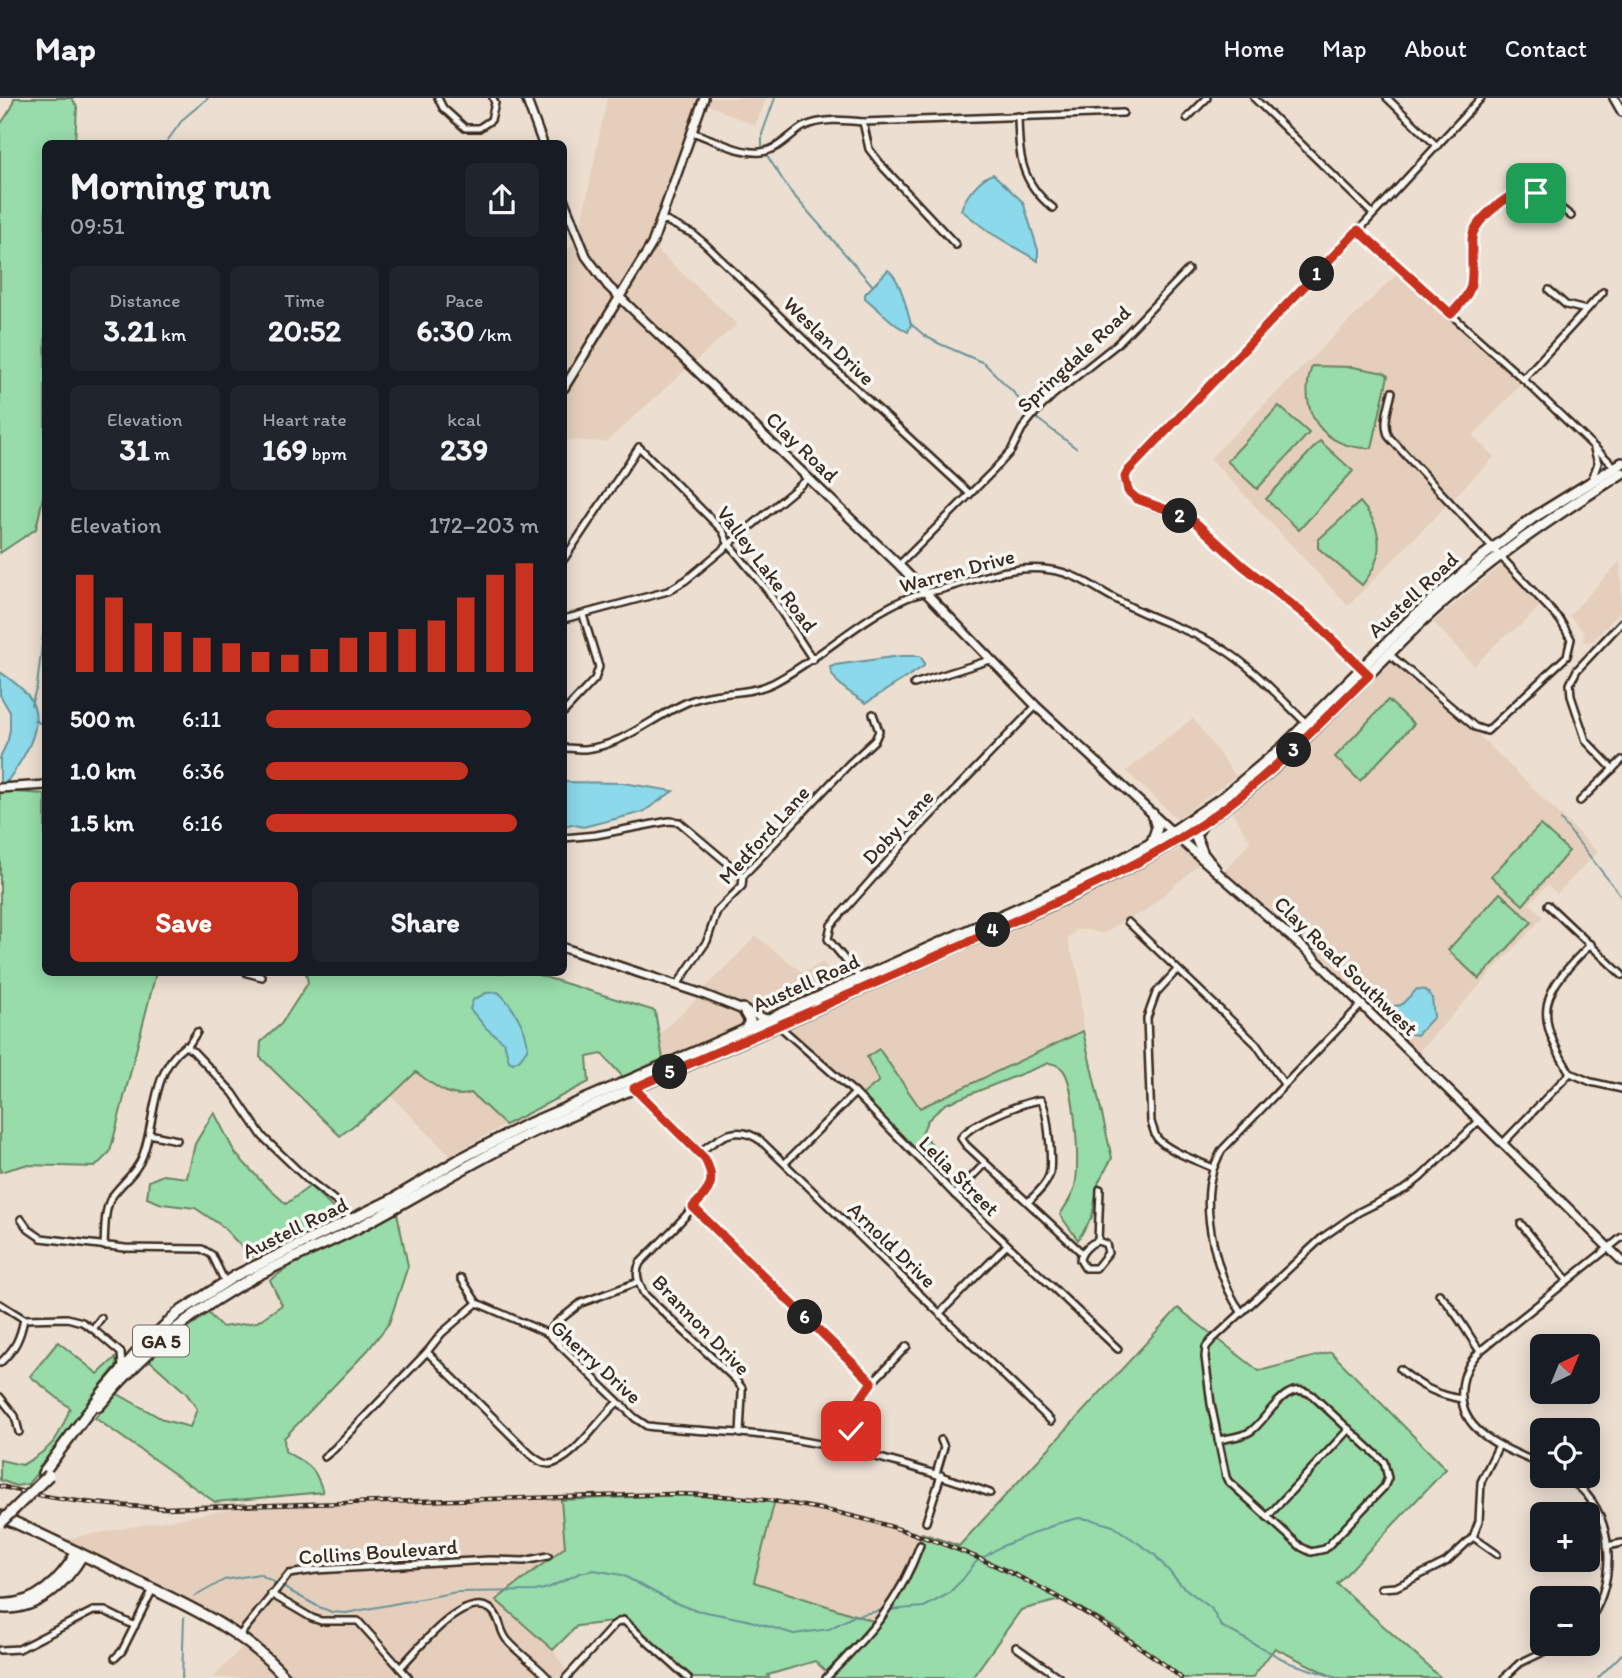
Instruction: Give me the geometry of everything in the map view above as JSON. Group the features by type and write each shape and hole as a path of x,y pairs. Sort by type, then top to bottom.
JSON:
{"main road":[{"name":"Austell Road","path":"0,1516 46,1474 82,1419 140,1349 178,1314 225,1282 354,1224 505,1135 1202,824 1277,766 1432,598 1496,551 1620,471"},
{"name":"Austell Road","path":"0,1523 46,1474 101,1403 140,1361 206,1305 503,1146 1090,887 1176,835 1237,788 1365,671 1389,654 1534,518 1589,484 1620,471"},
{"path":"1151,845 1157,828 1153,814"},
{"path":"1202,824 1195,835 1196,842 1215,869"},
{"path":"743,1009 750,1021 746,1029"},
{"path":"0,1516 153,1589 239,1636 286,1678"},
{"path":"0,1606 36,1597 80,1554"}],"street":[{"path":"438,98 443,108 466,128 478,128 491,120 495,103 493,98"},
{"path":"526,98 542,140"},
{"path":"567,383 648,252 704,98"},
{"path":"1187,118 1207,98"},
{"path":"1254,98 1373,214"},
{"path":"1387,98 1437,146"},
{"path":"1365,671 1314,622 1234,558 1196,523 1187,517 1137,499 1128,491 1125,477 1481,98"},
{"path":"1614,98 1622,112"},
{"path":"692,132 742,150 759,152 769,150 804,127 834,120 863,122 1123,113"},
{"path":"1018,116 1022,167 1027,179 1053,208"},
{"path":"863,122 869,149 956,245"},
{"path":"1451,314 1465,300 1471,287 1473,232 1478,224 1509,196 1525,192 1536,193 1546,197 1571,216"},
{"name":"Clay Road","path":"567,208 595,271 899,565 1036,706"},
{"name":"Weslan Drive","path":"662,219 693,234 704,243 827,362 970,494"},
{"path":"1358,230 1620,471"},
{"name":"Springdale Road","path":"899,565 1011,451 1035,413 1117,344 1188,270"},
{"path":"1549,290 1566,305 1586,310"},
{"path":"1523,379 1603,292"},
{"path":"1389,654 1475,727 1487,731 1567,656 1571,639 1560,620 1389,437 1386,419 1392,392"},
{"path":"1589,484 1598,463 1593,446"},
{"name":"Valley Lake Road","path":"567,555 639,447 723,531 728,543 767,590 813,660"},
{"path":"567,618 668,591 686,580 809,478"},
{"name":"Warren Drive","path":"567,748 603,746 691,700 754,690 772,683 813,660 872,617 909,597 1013,568 1054,570 1070,575 1126,605 1219,647 1257,675 1307,724"},
{"path":"567,709 595,679 599,667 583,615"},
{"path":"1613,769 1586,741 1571,696 1570,684 1577,670 1622,622"},
{"path":"914,684 990,660"},
{"name":"Clay Road Southwest","path":"1036,706 1308,952 1622,1261"},
{"name":"Doby Lane","path":"860,978 828,939 831,925 905,842 1036,706"},
{"name":"Medford Lane","path":"677,985 707,942 717,911 742,886 743,876 875,740 878,731 873,714"},
{"path":"1580,802 1622,760"},
{"path":"0,788 42,785"},
{"path":"567,838 669,821 679,822 743,876"},
{"path":"1548,905 1622,975"},
{"path":"1128,922 1256,1044 1284,1084"},
{"path":"1591,944 1560,977 1546,1002 1546,1016 1552,1041 1570,1073 1591,1082 1622,1089"},
{"path":"567,949 677,985 778,1025"},
{"path":"1177,970 1156,993 1147,1017 1151,1122 1154,1133 1162,1142 1213,1168"},
{"path":"1242,1312 1226,1284 1210,1228 1213,1168 1222,1150 1362,1004"},
{"name":"Lelia Street","path":"778,1025 855,1093 955,1195 1118,1349"},
{"path":"104,1246 107,1211 111,1199 138,1167 163,1074 181,1048 188,1046 197,1032"},
{"path":"188,1046 233,1093 263,1137 307,1179 338,1203 354,1224"},
{"path":"1503,1143 1570,1073"},
{"name":"Brannon Drive","path":"624,1082 634,1088 699,1153 711,1170 712,1180 705,1194 640,1263 637,1269 638,1282 644,1294 742,1388 740,1434"},
{"path":"785,1163 855,1093"},
{"path":"1028,1202 1045,1184 1051,1163 1048,1118 1041,1100 989,1118 966,1130 961,1138 985,1163 1082,1253"},
{"path":"1218,1440 1251,1431 1283,1396 1299,1390 1312,1395 1384,1462 1388,1478 1384,1487 1325,1549 1311,1552 1301,1547 1228,1481 1218,1440 1211,1404 1205,1352 1208,1344 1323,1237 1359,1212 1407,1188 1480,1120"},
{"name":"Arnold Drive","path":"699,1153 724,1134 743,1132 761,1141 1051,1420"},
{"path":"149,1134 177,1140"},
{"path":"955,1195 985,1163"},
{"path":"1098,1241 1100,1189"},
{"path":"693,1207 872,1382"},
{"path":"21,1219 28,1229 41,1238 104,1246 202,1249 212,1255 225,1282"},
{"path":"1521,1224 1567,1280"},
{"path":"1530,1459 1490,1441 1472,1424 1466,1415 1462,1399 1466,1372 1480,1351 1622,1237"},
{"path":"1098,1241 1106,1244 1107,1256 1096,1268 1088,1269 1082,1266 1082,1253 1098,1241"},
{"path":"940,1313 1007,1245"},
{"path":"324,1457 455,1320 477,1303 461,1278"},
{"path":"547,1333 581,1303 638,1282"},
{"path":"1439,1294 1452,1308 1480,1351"},
{"name":"Gherry Drive","path":"477,1303 547,1333 618,1402 647,1426 771,1437 846,1450 938,1474 990,1493"},
{"path":"0,1304 24,1319 74,1319 93,1329 121,1353 140,1349"},
{"path":"93,1329 101,1318"},
{"path":"0,1363 17,1345 24,1319"},
{"path":"846,1450 858,1402 872,1382 907,1346"},
{"path":"427,1352 541,1462 549,1464 566,1457 618,1402"},
{"path":"121,1353 122,1369"},
{"path":"1400,1369 1432,1392 1462,1399"},
{"path":"0,1397 15,1416 19,1432"},
{"path":"1267,1517 1349,1429"},
{"path":"926,1522 944,1447 941,1440"},
{"path":"1381,1588 1396,1587 1446,1562 1473,1537 1479,1521 1481,1482 1499,1445"},
{"path":"1580,1488 1595,1505 1605,1532 1608,1568 1600,1599"},
{"path":"1473,1537 1497,1554"},
{"path":"1607,1546 1622,1543"},
{"path":"826,1678 893,1604 903,1588 920,1545"},
{"name":"Collins Boulevard","path":"239,1636 289,1574 489,1560 524,1561 548,1556"},
{"path":"115,1658 122,1651 153,1589"},
{"path":"271,1594 321,1621 358,1621 409,1678"},
{"path":"400,1668 453,1615 464,1608 475,1606 491,1609 498,1618 503,1635 548,1678"},
{"path":"0,1650 19,1649 93,1611 105,1611 135,1626"},
{"path":"566,1678 615,1625 623,1620 688,1678"},
{"path":"1016,1647 1055,1677"},
{"path":"1504,1678 1520,1663 1535,1656"}],"shaded area":[{"path":"607,98 767,98 755,126 702,102 653,246 737,324 606,442 567,440 567,250 578,240"},
{"path":"1403,268 1523,382 1473,436 1494,457 1348,606 1210,458"},
{"path":"1620,561 1622,610 1593,641 1582,642 1584,632 1569,616"},
{"path":"1502,565 1541,605 1474,666 1433,622"},
{"path":"1393,656 1433,690 1598,852 1557,894 1547,885 1530,903 1543,917 1413,1058 1220,876 1250,842 1231,809 1238,791 1270,766"},
{"path":"1193,718 1236,776 1177,819 1126,771"},
{"path":"1180,849 1199,864 1144,912 1119,923 1104,934 1076,930 1067,939 1079,976 1083,1031 920,1108 879,1050 879,1081 861,1096 789,1029 790,1023 1069,902"},
{"path":"756,936 803,973 823,962 837,982 765,1013 705,988"},
{"path":"699,997 742,1014 747,1019 743,1028 663,1059 658,1035"},
{"path":"416,1072 440,1090 471,1093 505,1125 450,1156 391,1096"},
{"path":"561,1500 565,1547 496,1600 553,1650 571,1678 213,1678 243,1646 247,1631 59,1540 225,1510 379,1502"},
{"path":"775,1500 922,1533 909,1573 879,1623 754,1582"}],"green space":[{"path":"14,98 72,98 77,107 75,140 42,140 42,502 36,529 0,553 0,125 12,107"},
{"path":"1312,366 1353,367 1385,373 1388,376 1372,448 1355,447 1340,442 1327,435 1318,425 1308,398"},
{"path":"1279,406 1309,433 1257,489 1227,461"},
{"path":"1320,441 1353,471 1299,530 1266,499"},
{"path":"1360,502 1374,522 1379,543 1375,564 1362,585 1318,548 1318,540"},
{"path":"1388,700 1414,724 1360,781 1335,757"},
{"path":"0,791 42,794 42,976 155,976 110,1152 95,1167 25,1165 0,1172"},
{"path":"1540,825 1569,851 1523,905 1491,876"},
{"path":"1500,893 1532,922 1479,979 1448,950"},
{"path":"307,976 542,976 655,1011 663,1059 623,1077 602,1054 587,1057 589,1082 505,1125 471,1093 449,1093 416,1072 391,1096 340,1136 260,1057 261,1042 281,1024 308,983"},
{"path":"1083,1031 1112,1158 1099,1181 1092,1217 1078,1240 1060,1215 1074,1190 1076,1130 1066,1075 1055,1064 1049,1063 945,1104 927,1121 922,1133 949,1164 940,1174 861,1096 879,1081 867,1057 879,1049 920,1108"},
{"path":"214,1112 235,1153 286,1204 310,1186 343,1218 251,1257 222,1226 195,1208 162,1204 147,1198 149,1181 163,1175 187,1178 195,1144"},
{"path":"397,1213 408,1266 389,1323 368,1350 284,1438 285,1451 313,1470 323,1492 215,1502 95,1418 116,1393 164,1420 190,1427 197,1409 186,1393 148,1359 208,1313 222,1327 257,1322 282,1305 270,1280 295,1263"},
{"path":"1178,1308 1259,1371 1331,1352 1446,1469 1337,1584 1441,1678 1335,1678 1275,1648 1252,1678 1183,1678 1119,1630 1064,1599 1021,1610 972,1678 833,1678 815,1661 768,1675 769,1678 691,1678 630,1620 577,1626 553,1650 496,1600 565,1547 561,1500 680,1495 775,1500 754,1582 879,1623 909,1573 922,1533 959,1546"},
{"path":"58,1342 98,1374 115,1358 117,1365 90,1398 59,1447 28,1484 16,1486 0,1480 0,1460 22,1465 48,1448 58,1436 70,1408 30,1376"}],"water":[{"path":"993,174 1023,202 1038,250 1038,261 989,232 961,210 973,189"},
{"path":"888,270 893,274 902,294 911,324 908,332 865,298 865,294"},
{"path":"900,656 920,656 924,666 866,703 838,683 831,673 830,667 835,665"},
{"path":"0,672 29,697 36,721 29,747 0,791 0,758 8,740 10,712 0,695"},
{"path":"567,782 623,783 673,791 643,812 583,827 567,826"},
{"path":"1417,989 1426,990 1432,998 1434,1017 1417,1035 1411,1034 1386,1010 1388,1007 1401,1005"},
{"path":"498,992 518,1017 527,1041 528,1048 520,1059 513,1063 509,1061 504,1042 487,1029 470,1009 473,1000 486,993"}],"waterway":[{"path":"168,140 183,119 208,98"},
{"path":"762,148 762,134 775,98"},
{"path":"766,154 790,191 873,286"},
{"path":"911,324 925,336 984,363 1031,414"},
{"path":"1035,417 1076,448"},
{"path":"31,705 37,686 42,645"},
{"path":"34,720 42,724"},
{"path":"1561,820 1622,897"},
{"path":"888,1610 924,1607 948,1594 976,1562 1000,1547 1059,1523 1079,1518 1093,1520 1113,1526 1154,1554 1182,1586 1211,1608 1221,1626 1290,1663 1337,1678"},
{"path":"194,1597 224,1580 259,1574 319,1607 346,1613 457,1592 535,1591 594,1570 622,1575 691,1609 747,1620 794,1634 829,1629 854,1616 883,1610"},
{"path":"182,1678 184,1618"},
{"path":"1598,1678 1622,1654"}],"railway":[{"path":"0,1486 82,1502 165,1508 671,1494 728,1496 783,1503 838,1513 891,1527 944,1544 995,1565 1094,1618 1150,1654 1181,1678"}],"route":[{"path":"851,1431 858,1402 872,1382 693,1207 709,1187 712,1180 711,1170 705,1159 634,1088 931,959 1090,887 1161,850 1209,820 1277,766 1369,675 1314,622 1242,565 1196,523 1187,517 1137,499 1128,491 1125,477 1358,230 1451,314 1465,300 1471,287 1472,239 1478,224 1509,196 1515,193 1536,193"}]}
